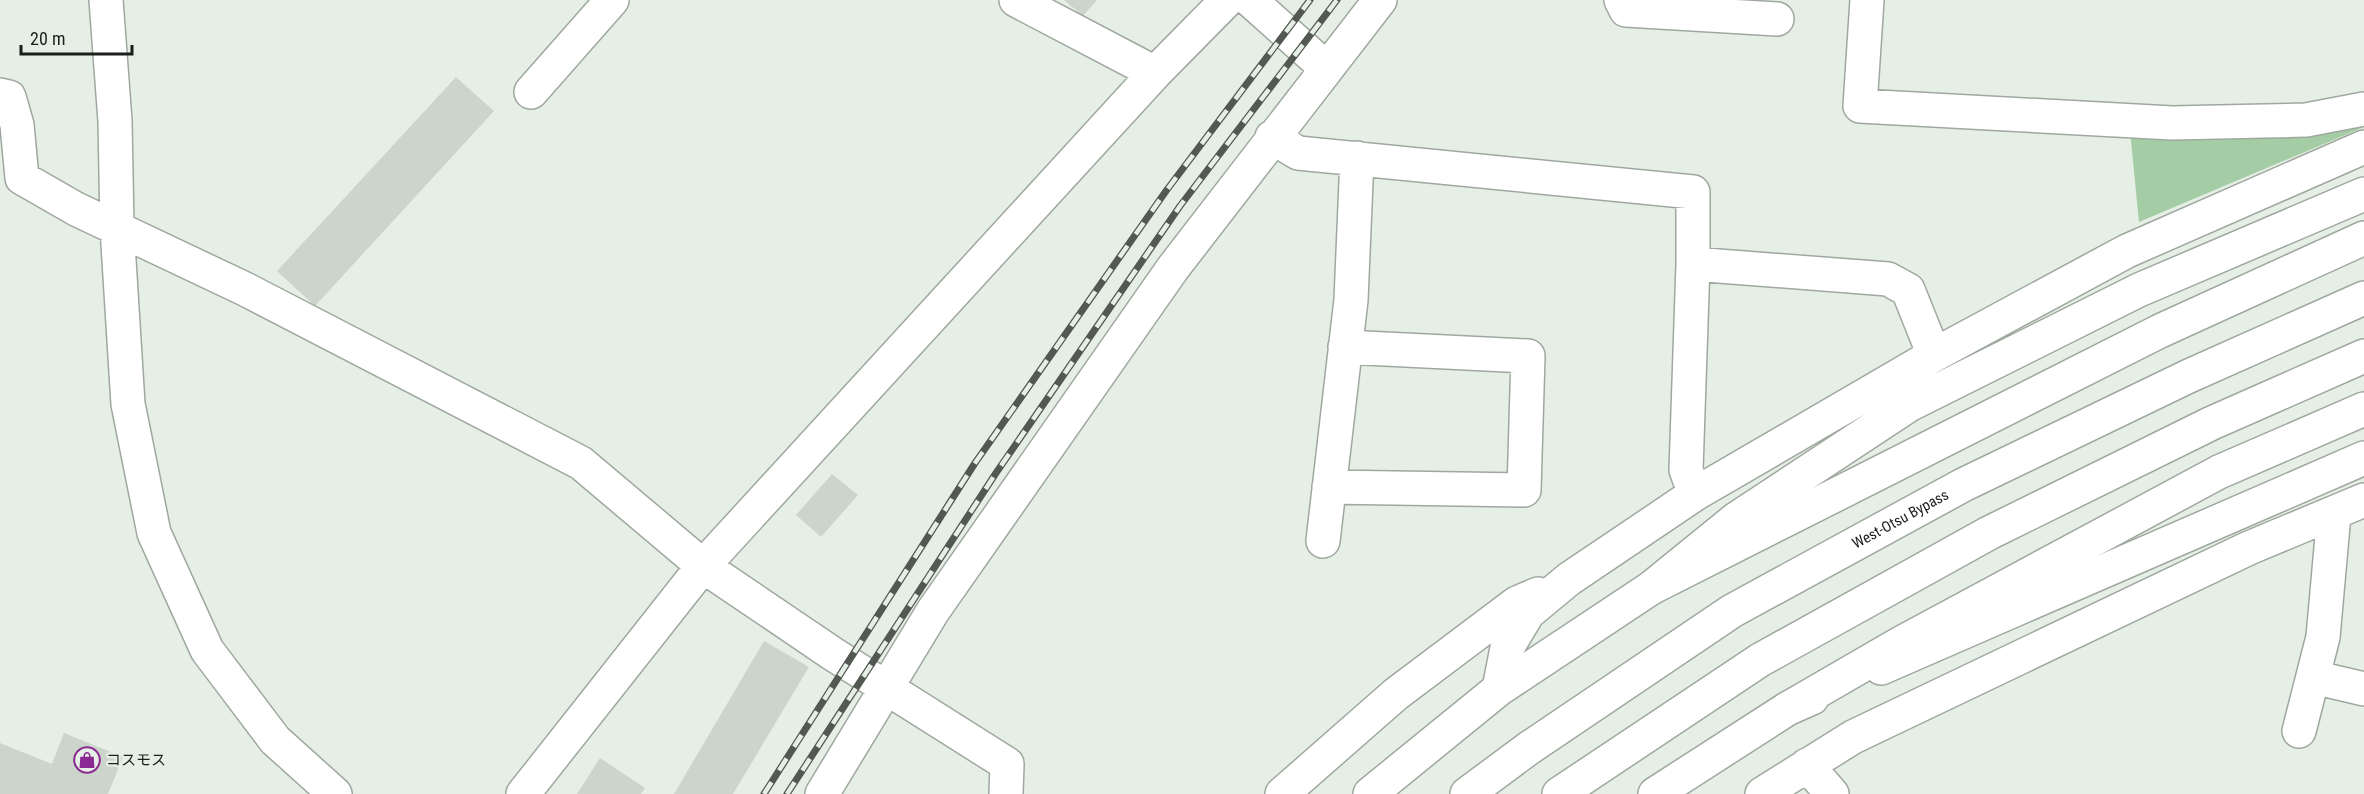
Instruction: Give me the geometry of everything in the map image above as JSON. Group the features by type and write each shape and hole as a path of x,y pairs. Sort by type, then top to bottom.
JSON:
{"main road":[{"path":"106,0 115,121 117,228 128,404 154,533 207,650 275,740 335,794"},
{"path":"531,92 612,0"},
{"path":"1016,0 1155,73"},
{"path":"523,794 703,566 1155,73 1227,0"},
{"path":"1250,0 1326,68"},
{"path":"822,794 933,611 1173,268 1380,0"},
{"path":"1621,0 1626,10 1777,19"},
{"path":"1867,0 1860,106 2172,123 2306,120 2364,109"},
{"path":"0,95 9,97 16,125 22,178 76,209 245,289 581,463 703,566 833,654 1007,765 1006,794"},
{"path":"1272,137 1298,153 1693,192 1693,264 1686,470 1695,494"},
{"path":"1499,689 1507,648 1528,614 1569,579 1695,494 1934,355 2127,251 2364,147"},
{"path":"1323,540 1351,300 1358,158"},
{"path":"1370,794 1499,689 1650,588 1736,519 1909,405 2139,290 2364,194"},
{"path":"1650,588 2160,331 2364,238"},
{"path":"1693,264 1888,279 1908,290 1934,355"},
{"name":"West-Otsu Bypass","path":"1467,794 1529,748 1732,611 1963,485 2189,376 2364,298"},
{"path":"1329,487 1524,490 1528,356 1345,347"},
{"path":"1559,794 1760,660 1989,533 2212,423 2364,356"},
{"path":"1655,794 1787,709 1900,643 2219,472 2364,409"},
{"path":"1787,709 2364,458"},
{"path":"1762,794 1853,737 2239,553 2364,500"},
{"path":"2299,731 2323,637 2334,514"},
{"path":"1282,794 1396,694 1518,603 1569,579"},
{"path":"2313,677 2364,689"},
{"path":"1807,765 1832,794"}],"green space":[{"path":"2364,125 2364,127 2139,222 2130,131"}],"building":[{"path":"1064,0 1097,0 1083,16"},
{"path":"456,77 494,111 315,306 277,271"},
{"path":"832,474 858,495 821,537 796,515"},
{"path":"764,641 809,667 733,794 674,794"},
{"name":"コスモス","path":"64,733 123,757 108,794 0,794 0,743 52,764"},
{"path":"600,758 645,788 641,794 577,794"}],"railway":[{"path":"764,794 975,463 1166,191 1310,0"},
{"path":"787,794 996,473 1180,206 1337,0"}],"place":[{"name":"コスモス","path":"87,760"}]}
